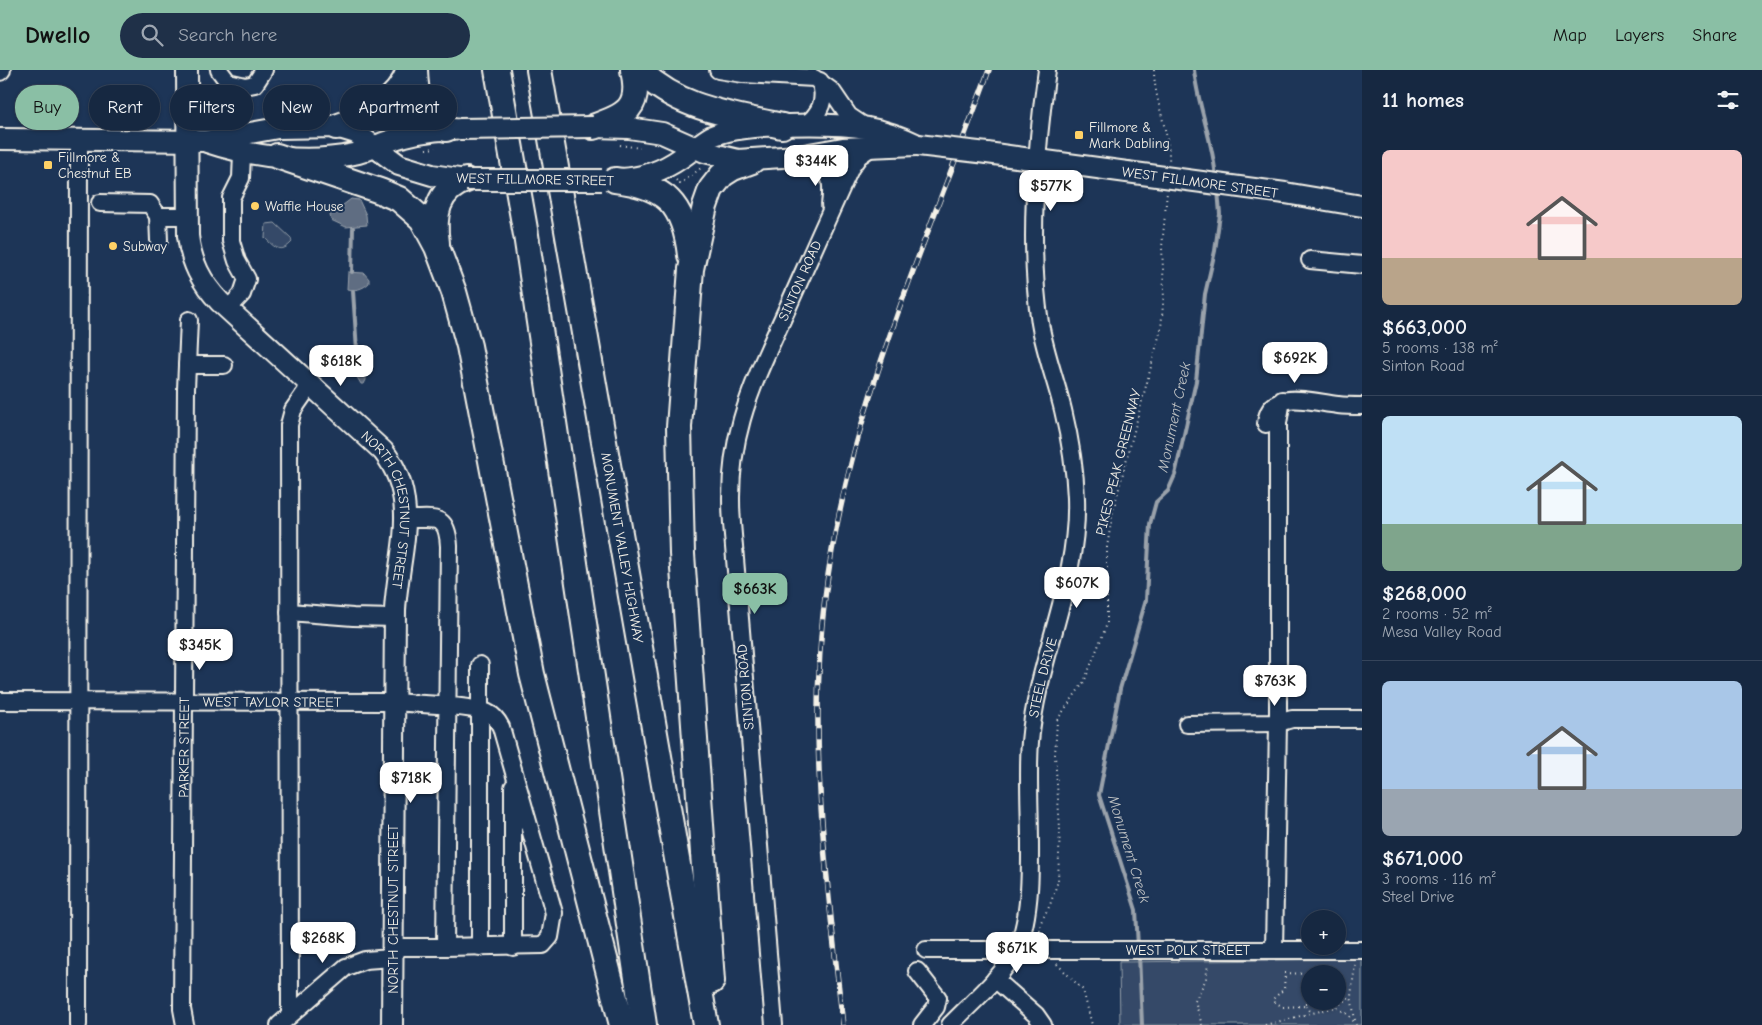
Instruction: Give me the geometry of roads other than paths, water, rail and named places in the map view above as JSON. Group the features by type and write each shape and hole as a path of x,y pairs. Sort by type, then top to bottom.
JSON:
{"highway":[{"path":"336,126 359,119 384,105 397,92 409,70"},
{"path":"415,70 416,85"},
{"path":"497,70 526,235 644,1025"},
{"name":"MONUMENT VALLEY HIGHWAY","path":"538,70 706,1025"},
{"path":"593,127 620,116 631,106 636,91 633,70"},
{"path":"639,70 666,92 694,106 793,126"},
{"path":"276,156 399,199 422,218 437,247 457,300 469,346 532,674 622,1025"},
{"path":"714,1025 680,517 679,427 691,269 703,215 711,189 727,171 752,160"},
{"path":"437,247 435,222 439,203 449,189 466,180"},
{"path":"608,180 653,188 671,201 686,229 691,269"}],"main road":[{"name":"NORTH CHESTNUT STREET","path":"187,70 196,141 187,216 189,246 196,268 209,290 228,309 368,436 391,461 402,490 406,519 397,579 395,618 392,1025"},
{"name":"WEST FILLMORE STREET","path":"0,139 196,141 278,128 336,126 356,133 387,158 410,169 466,180 608,180 638,177 660,170 677,161 706,140 724,132 793,126 867,128 896,135 918,145"},
{"name":"WEST FILLMORE STREET","path":"457,129 593,127 656,132 674,137 713,155 752,160 798,156 838,149 918,145 1127,172 1362,206"},
{"name":"WEST FILLMORE STREET","path":"196,141 242,153 276,156 342,156 405,136 445,130"}],"street":[{"path":"219,70 228,82 245,86 255,84 264,70"},
{"path":"718,70 743,74 816,76 832,90 849,116 867,128"},
{"name":"STEEL DRIVE","path":"950,1025 995,979 1016,950 1028,896 1028,763 1030,737 1038,694 1071,565 1076,521 1070,442 1042,333 1037,301 1035,259 1038,160 1047,70"},
{"path":"793,126 814,117 822,103 824,93 816,76"},
{"path":"78,1025 77,701 80,140"},
{"name":"SINTON ROAD","path":"774,1025 732,533 731,479 737,435 747,399 828,217 857,158 872,147"},
{"path":"228,309 242,294 247,279 236,261 231,241 231,198 241,178 242,153"},
{"name":"SINTON ROAD","path":"798,156 818,161 829,174 831,192 828,217"},
{"path":"100,203 150,204 158,216 159,241"},
{"path":"158,216 187,216"},
{"path":"1310,260 1362,265"},
{"name":"PARKER STREET","path":"185,1025 182,1010 187,365 189,320"},
{"path":"187,365 224,365"},
{"path":"284,1020 289,702 289,425 293,410 312,384"},
{"path":"1266,424 1269,411 1282,400 1289,399 1362,406"},
{"path":"1274,950 1278,723 1278,423 1282,400"},
{"path":"406,519 440,521 447,526 448,531 445,947"},
{"path":"289,612 395,618"},
{"path":"480,665 480,947"},
{"name":"WEST TAYLOR STREET","path":"0,701 394,702 480,710"},
{"path":"284,1020 346,967 365,960 392,953 445,947 543,945 550,937 555,920 513,767 498,721 488,712 480,710"},
{"path":"1187,724 1278,723 1292,719 1362,719"},
{"path":"513,767 513,947"},
{"name":"WEST POLK STREET","path":"926,950 1016,950 1054,957 1176,950 1359,950"},
{"path":"917,971 938,998 936,1007 922,1025"},
{"path":"995,979 1036,1015 1043,1025"}],"waterway":[{"name":"Monument Creek","path":"1194,70 1216,178"},
{"name":"Monument Creek","path":"1138,947 1136,910 1099,795 1120,689 1146,600 1150,524 1156,502 1168,491 1175,475 1196,381 1205,294 1215,251 1220,214 1218,190"},
{"path":"352,272 353,228"},
{"path":"353,291 357,351"},
{"name":"Monument Creek","path":"1139,954 1142,1025"}],"railway":[{"path":"843,1025 821,811 818,704 825,597 836,529 851,461 870,395 915,264 989,70"}],"place":[{"name":"Fillmore & Mark Dabling","path":"1079,135"},
{"name":"Fillmore & Chestnut EB","path":"48,165"},
{"name":"Waffle House","path":"255,206"},
{"name":"Subway","path":"113,246"}]}
